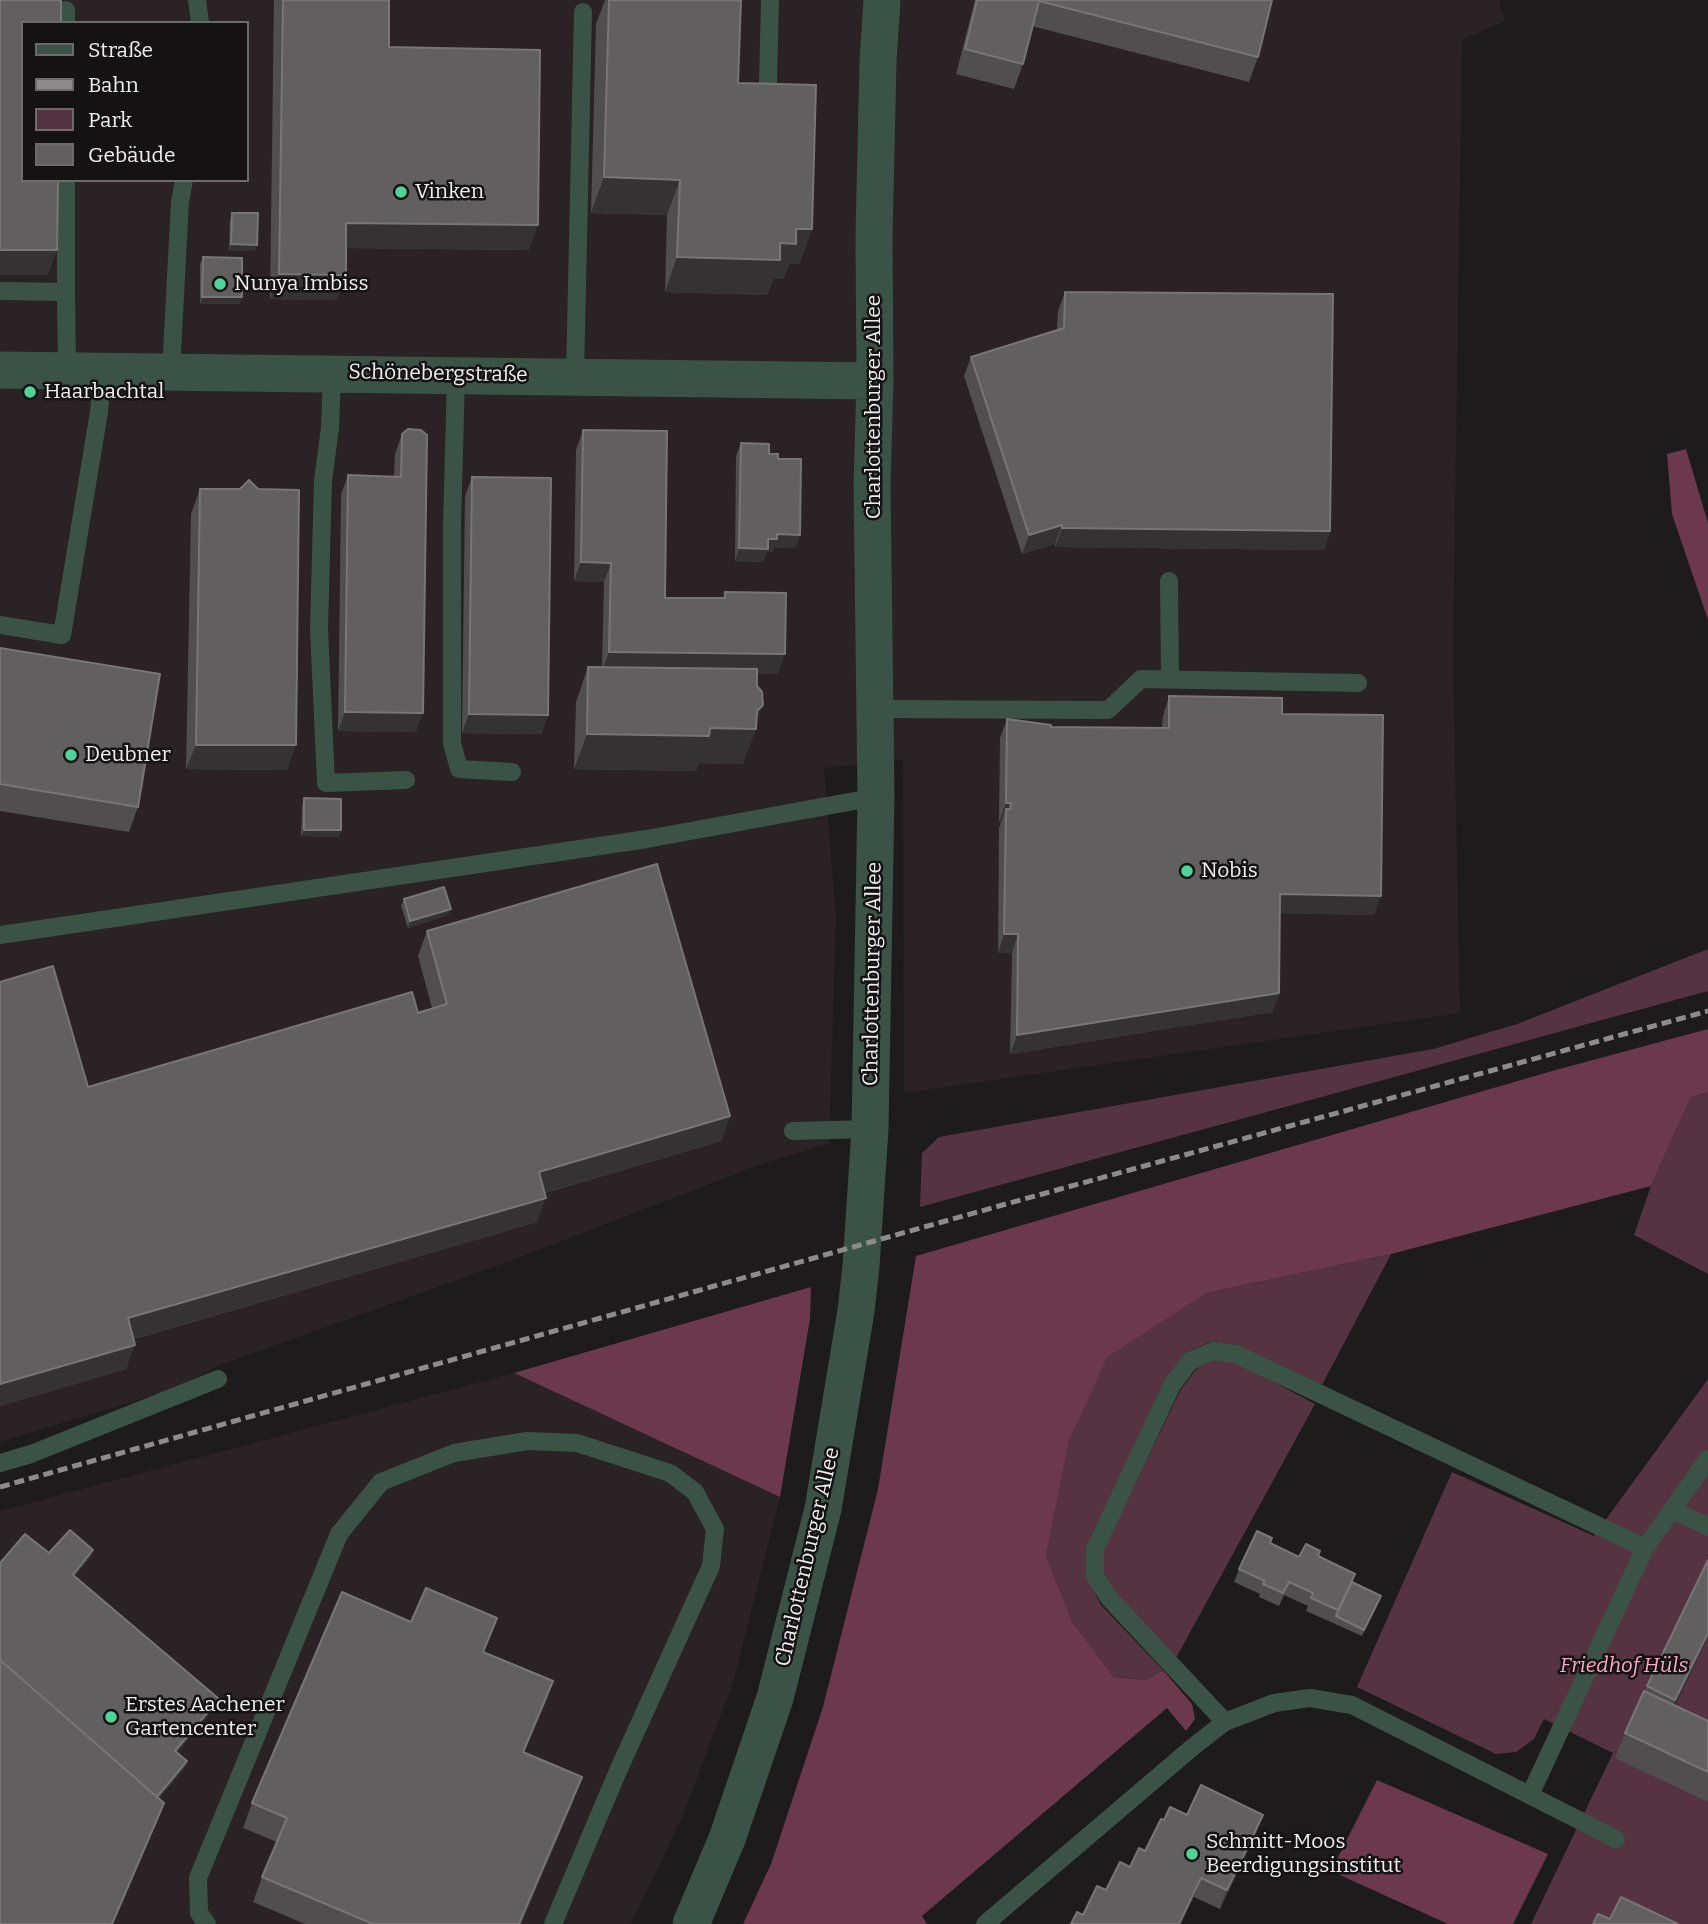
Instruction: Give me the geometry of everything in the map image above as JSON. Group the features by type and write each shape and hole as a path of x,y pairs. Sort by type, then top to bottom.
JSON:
{"street":[{"name":"Charlottenburger Allee","path":"691,1924 727,1839 775,1698 823,1509 857,1300 870,1129 876,797 872,485 876,382 874,237 882,0"},
{"name":"Schönebergstraße","path":"0,370 876,382"}],"lane":[{"path":"197,0 200,21"},
{"path":"768,82 771,0"},
{"path":"575,376 583,12"},
{"path":"66,182 67,370"},
{"path":"171,371 180,202 184,182"},
{"path":"0,291 66,292"},
{"path":"0,625 62,635 99,412 103,370"},
{"path":"332,373 330,428 323,481 319,629 326,783 406,780"},
{"path":"456,375 451,566 452,743 459,769 512,772"},
{"path":"1169,581 1170,678"},
{"path":"875,709 1108,710 1141,679 1358,683"},
{"path":"0,935 647,839 876,797"},
{"path":"793,1131 870,1129"},
{"path":"1225,1722 1109,1598 1095,1576 1094,1549 1171,1385 1190,1361 1213,1351 1236,1354 1645,1548"},
{"path":"0,1463 31,1454 218,1379"},
{"path":"207,1924 199,1913 198,1878 339,1534 381,1482 454,1453 527,1441 577,1443 670,1473 695,1492 715,1529 711,1566 618,1771 553,1924"},
{"path":"1530,1795 1645,1548 1708,1458"},
{"path":"1673,1510 1708,1527"},
{"path":"985,1924 1225,1722 1274,1703 1310,1698 1352,1705 1616,1839"}],"shaded area":[{"path":"0,0 1499,0 1505,21 1462,40 1453,655 1460,1013 904,1093 903,760 824,768 836,917 829,1144 764,1163 510,1261 215,1367 177,1388 0,1442"},
{"path":"1686,449 1708,523 1708,620 1672,514 1667,454"},
{"path":"1708,1029 1708,1092 1691,1097 1651,1186 1391,1254 1207,1293 1107,1357 1069,1442 1046,1556 1072,1621 1114,1677 1145,1680 1163,1670 1192,1704 1195,1719 1186,1731 1167,1708 922,1916 927,1924 743,1924 771,1864 823,1707 878,1489 916,1256 1552,1071"},
{"path":"811,1287 810,1319 780,1497 514,1373"},
{"path":"514,1373 780,1497 733,1683 684,1813 631,1924 0,1924 0,1511"},
{"path":"1377,1780 1548,1854 1513,1924 1448,1924 1331,1871"}],"green space":[{"path":"1708,949 1708,991 920,1207 922,1153 939,1137 1433,1049 1517,1024"},
{"path":"1708,1092 1708,1274 1634,1235 1651,1186 1691,1097"},
{"path":"1391,1254 1322,1385 1237,1345 1210,1342 1184,1354 1165,1380 1088,1544 1086,1575 1101,1605 1163,1670 1145,1680 1114,1677 1072,1621 1046,1556 1069,1442 1106,1357 1207,1293"},
{"path":"1216,1359 1236,1363 1315,1404 1176,1658 1117,1594 1102,1571 1104,1549 1180,1391 1197,1368"},
{"name":"Friedhof Hüls","path":"1708,1379 1708,1924 1531,1924 1613,1753 1544,1719 1534,1739 1516,1752 1496,1754 1357,1687 1452,1472 1594,1536"}],"building":[{"path":"0,0 61,0 61,21 21,21 21,182 58,182 57,250 0,250"},
{"name":"Vinken","path":"283,0 389,0 389,47 540,50 538,225 346,223 346,275 279,274"},
{"path":"609,0 741,0 738,83 816,85 812,229 796,229 796,244 780,243 780,260 677,257 680,180 604,177"},
{"path":"977,0 1272,0 1258,57 1039,1 1023,64 965,49"},
{"path":"232,213 258,213 257,245 231,244"},
{"name":"Nunya Imbiss","path":"203,257 242,258 242,297 202,297"},
{"path":"1065,292 1333,294 1330,531 1062,528 1062,525 1029,535 971,357 1064,328"},
{"path":"408,429 421,430 427,435 423,713 345,712 348,475 401,477 402,434"},
{"path":"583,430 667,431 665,598 725,598 725,592 786,593 785,654 609,652 611,563 581,562"},
{"path":"741,443 769,444 769,454 778,454 778,459 801,459 800,535 777,534 777,539 768,539 768,549 739,548"},
{"path":"472,477 551,478 548,715 469,714"},
{"path":"249,480 258,489 299,490 296,745 196,745 200,489 240,489"},
{"name":"Deubner","path":"0,648 160,674 138,807 0,784"},
{"path":"588,667 757,669 757,686 762,692 763,705 757,711 756,729 710,728 709,736 587,734"},
{"name":"Nobis","path":"1169,696 1282,698 1282,714 1383,715 1381,896 1280,894 1279,993 1017,1035 1018,934 1004,934 1006,809 1010,809 1011,803 1006,803 1007,719 1051,727 1169,728"},
{"path":"304,798 341,799 341,830 304,830"},
{"path":"657,864 730,1116 539,1172 546,1198 128,1318 135,1345 0,1384 0,982 53,966 88,1087 412,992 418,1013 447,1004 427,931"},
{"path":"444,887 451,909 410,921 404,899"},
{"path":"70,1530 93,1550 73,1575 219,1699 175,1751 187,1761 157,1797 0,1660 0,1563 25,1534 49,1553"},
{"path":"1257,1531 1272,1538 1270,1543 1299,1557 1306,1544 1320,1551 1318,1556 1355,1574 1338,1610 1311,1598 1313,1593 1289,1582 1283,1593 1239,1569"},
{"path":"1708,1560 1708,1633 1675,1700 1647,1686"},
{"path":"1352,1582 1381,1596 1364,1630 1336,1616"},
{"path":"426,1588 497,1618 483,1652 553,1681 523,1752 582,1777 519,1924 373,1924 262,1877 287,1818 252,1803 342,1592 411,1622"},
{"path":"0,1660 164,1803 112,1924 0,1924"},
{"path":"1644,1691 1708,1721 1708,1772 1625,1733"},
{"path":"1201,1785 1263,1815 1227,1890 1201,1878 1179,1924 1071,1924 1077,1912 1083,1915 1097,1886 1106,1890 1120,1862 1130,1867 1139,1848 1145,1851 1170,1807 1187,1815"},
{"path":"1621,1897 1678,1924 1593,1924 1598,1914 1610,1919"}],"railway":[{"path":"0,1487 1006,1204 1708,1011"}],"place":[{"name":"Vinken","path":"401,192"},
{"name":"Nunya Imbiss","path":"220,284"},
{"name":"Haarbachtal","path":"30,392"},
{"name":"Deubner","path":"71,755"},
{"name":"Nobis","path":"1187,871"},
{"name":"Erstes Aachener Gartencenter","path":"111,1717"},
{"name":"Schmitt-Moos Beerdigungsinstitut","path":"1192,1854"}]}
